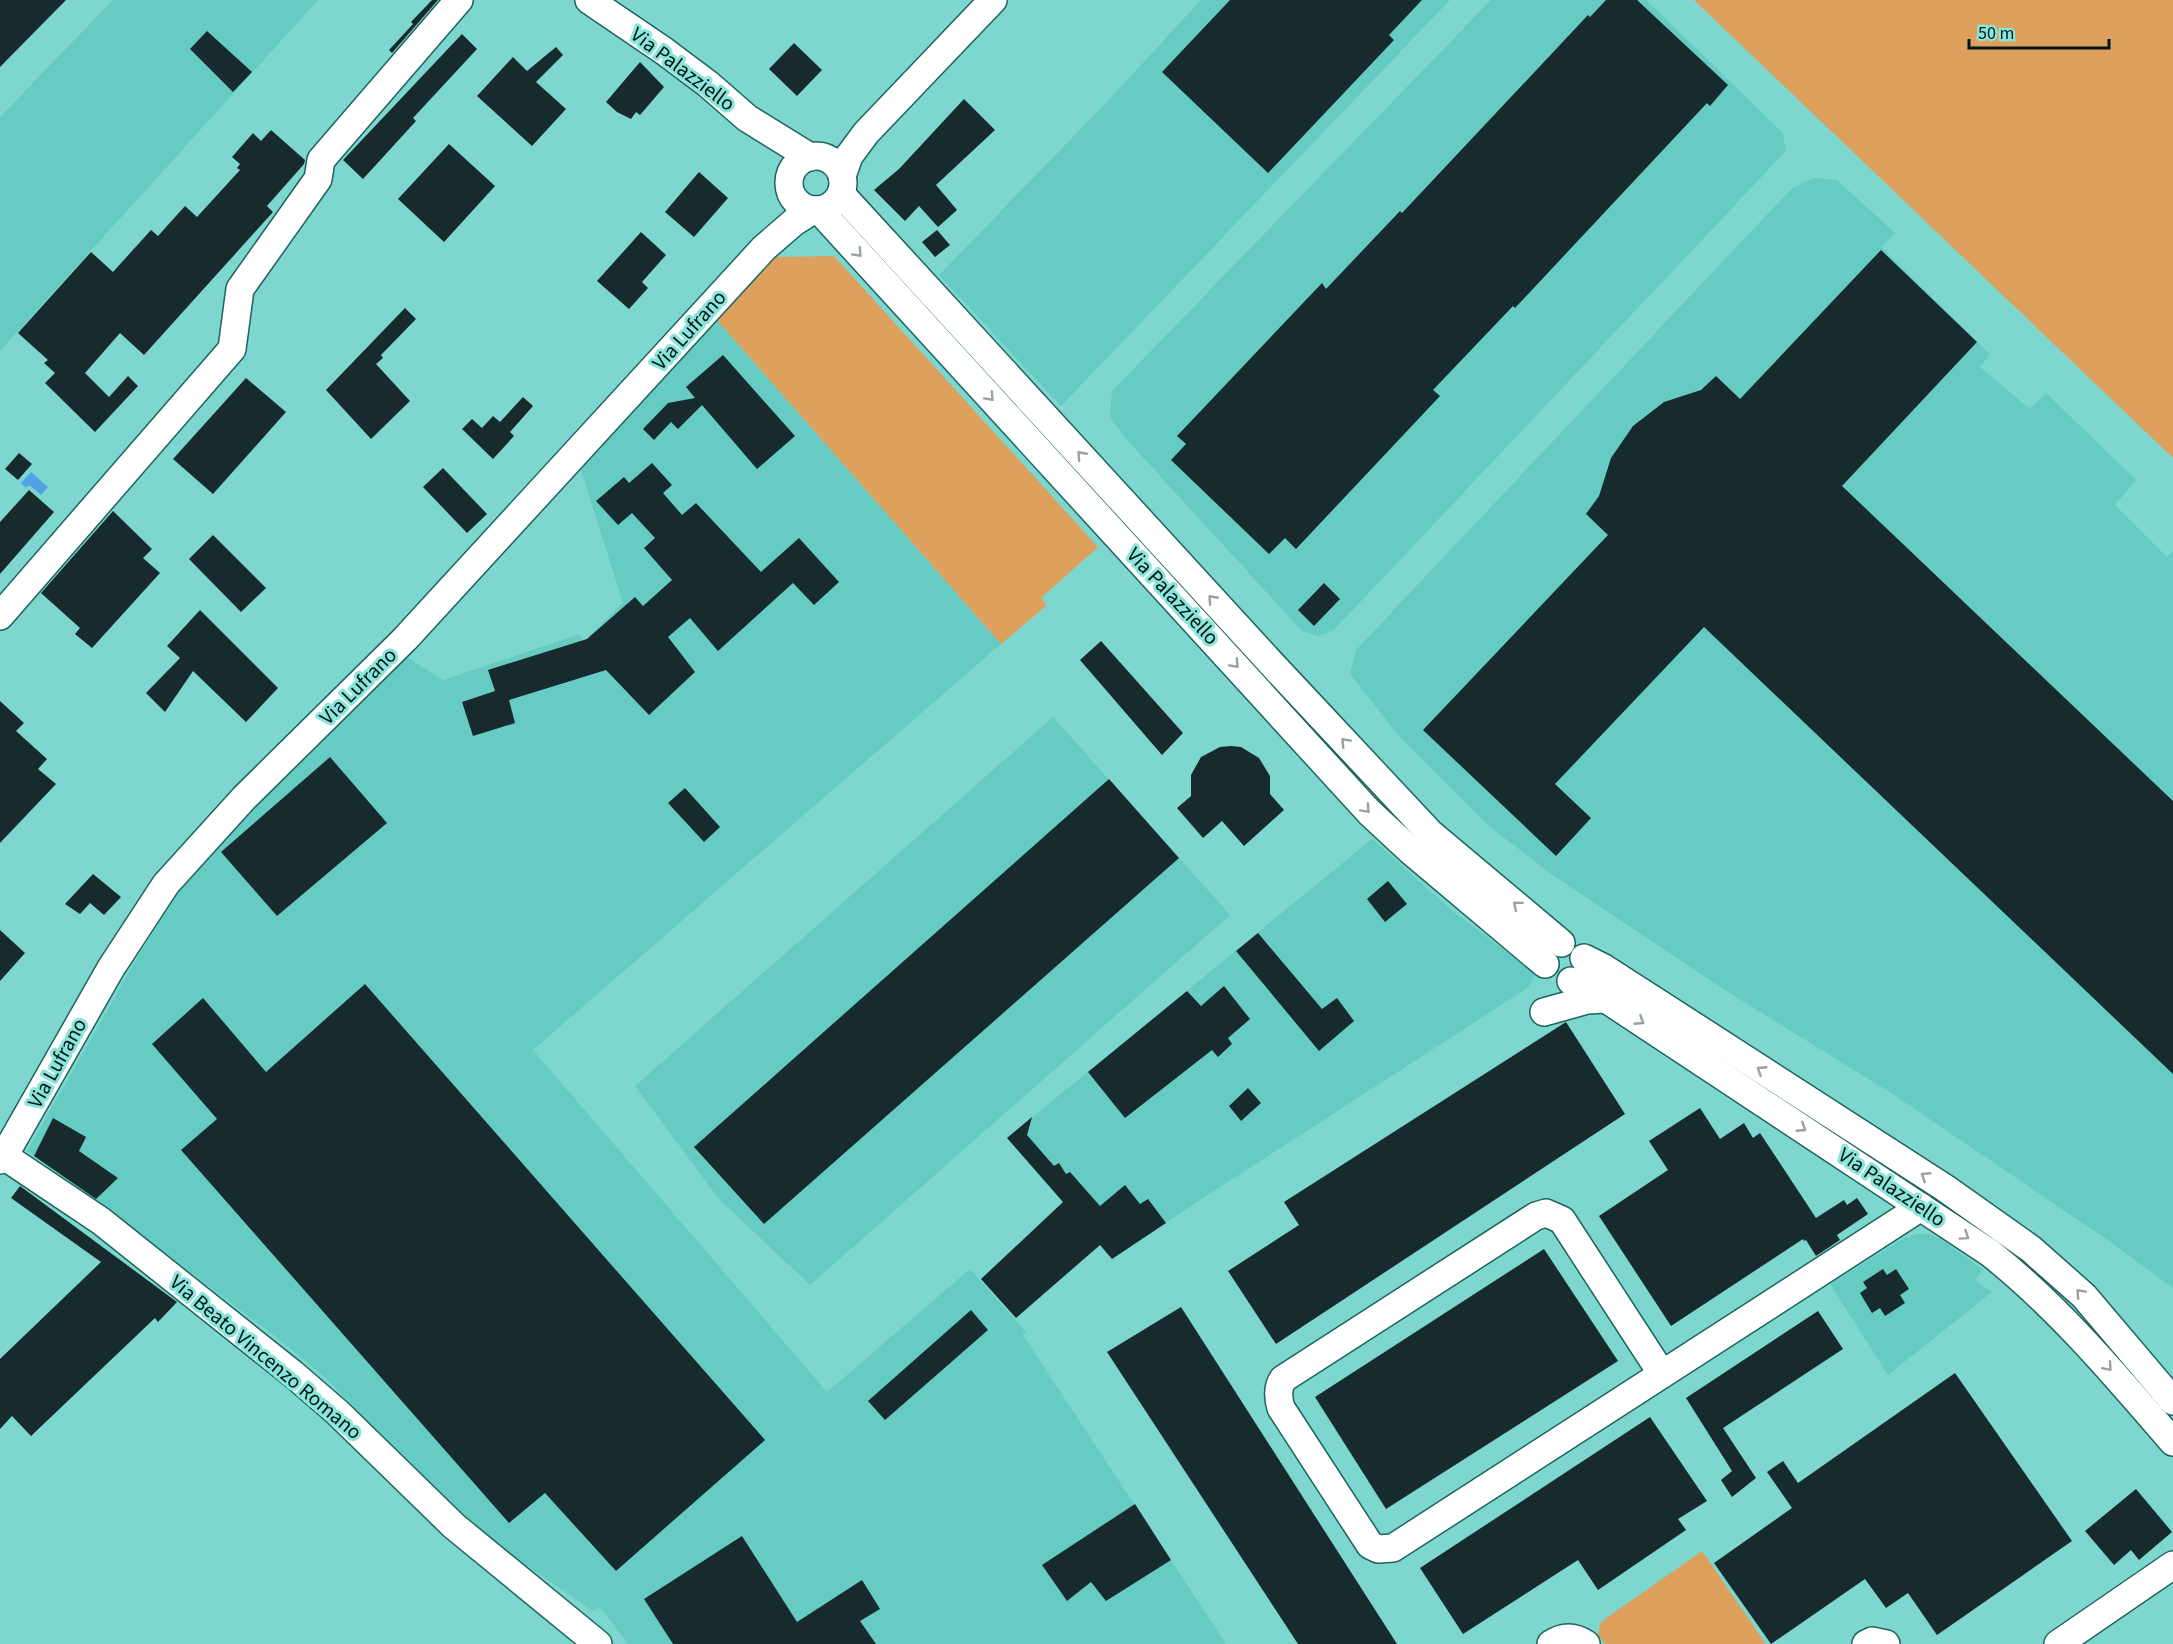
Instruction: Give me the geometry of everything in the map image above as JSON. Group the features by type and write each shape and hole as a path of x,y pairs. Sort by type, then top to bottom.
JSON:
{"street":[{"path":"0,616 232,349 240,289 318,179 321,160 459,0"},
{"name":"Via Palazziello","path":"589,0 690,71 747,118 829,171 1262,653 1430,833 1562,967 1604,968 1945,1188 2031,1249 2084,1296 2173,1401"},
{"path":"803,200 832,205 829,171 993,0"},
{"name":"Via Palazziello","path":"747,118 803,200 1369,812 1412,852 1606,999 1990,1253 2014,1272 2076,1331 2173,1442"},
{"name":"Via Lufrano","path":"2,1158 111,968 166,884 244,798 413,630 764,248 803,200 791,175 795,167 801,161 829,171"},
{"path":"1544,1012 1587,1000 1606,999"},
{"name":"Via Beato Vincenzo Romano","path":"2,1158 100,1221 294,1374 337,1412 454,1526 598,1644"},
{"path":"1662,1374 1562,1220 1546,1213 1536,1216 1282,1379 1279,1384 1278,1398 1281,1408 1370,1545 1386,1550 1393,1548 1921,1207"},
{"path":"2058,1644 2173,1565"},
{"path":"1551,1644 1570,1637 1586,1644"},
{"path":"1866,1644 1872,1641 1886,1644"}],"shaded area":[{"path":"113,0 318,0 0,351 0,117"},
{"path":"1201,0 1450,0 1061,406 939,275 1103,106"},
{"path":"1491,0 1646,0 1783,133 1786,151 1333,631 1318,636 1302,631 1127,440 1110,417 1112,391"},
{"path":"1694,0 2173,0 2173,458"},
{"path":"1813,178 1837,180 1895,233 1881,247 1990,354 1980,367 2030,409 2046,393 2136,480 2115,505 2167,557 2173,551 2173,1288 2109,1241 1891,1093 1720,987 1550,873 1490,827 1398,735 1350,674 1356,650 1792,188"},
{"path":"834,256 1098,547 1042,597 1046,606 1001,644 716,319 776,257"},
{"path":"716,319 1001,644 533,1050 827,1392 970,1269 1026,1332 1023,1335 1226,1644 628,1644 600,1607 593,1611 483,1536 455,1513 327,1379 271,1333 27,1151 137,958 191,872 244,816 407,657 443,680 580,634 583,642 623,603 580,467"},
{"path":"31,472 48,487 41,495 29,485 26,488 21,483"},
{"path":"1053,717 1230,915 810,1285 719,1199 635,1086"},
{"path":"1372,839 1455,913 1535,973 1529,987 1112,1259 1007,1138"},
{"path":"1928,1234 1941,1239 1983,1270 1975,1280 1992,1292 1888,1375 1830,1284 1906,1237"},
{"path":"1702,1551 1766,1644 1605,1644 1598,1635 1600,1624 1605,1619"}],"building":[{"path":"0,0 66,0 0,67"},
{"path":"432,0 438,0 392,53 389,50"},
{"path":"1230,0 1422,0 1389,35 1394,40 1268,173 1162,72"},
{"path":"1606,0 1637,0 1728,85 1710,106 1707,103 1515,308 1513,306 1433,390 1440,396 1296,549 1285,538 1269,554 1171,460 1186,444 1177,436 1322,283 1326,289 1400,211 1402,213 1588,15 1590,17"},
{"path":"207,31 252,72 233,92 190,49"},
{"path":"462,34 477,49 413,118 416,121 363,179 343,160"},
{"path":"794,43 822,70 797,96 769,69"},
{"path":"556,47 563,55 536,82 566,109 532,146 477,96 513,57 527,71"},
{"path":"640,62 664,87 640,115 636,112 631,119 617,112 606,102"},
{"path":"964,99 995,130 936,185 957,210 938,227 919,206 905,221 874,190 899,169"},
{"path":"271,130 305,160 304,164 267,206 273,212 144,355 120,333 85,373 109,397 128,376 138,386 95,432 45,383 55,373 44,363 48,360 18,333 91,252 113,272 151,230 158,236 185,206 197,217 240,170 237,168 240,164 232,157 253,133 261,141"},
{"path":"449,144 495,186 444,242 398,199"},
{"path":"699,172 728,198 694,237 665,212"},
{"path":"937,230 950,245 935,257 922,242"},
{"path":"641,232 666,255 642,282 648,288 629,309 597,281"},
{"path":"1881,250 1977,342 1842,486 2173,801 2173,1074 1704,627 1555,784 1591,818 1556,856 1423,730 1608,535 1586,514 1599,496 1611,458 1633,426 1664,402 1701,390 1716,376 1740,399"},
{"path":"405,308 416,319 381,355 383,358 376,364 410,401 371,439 326,390"},
{"path":"723,355 795,436 757,469 702,405 678,429 671,422 654,440 643,429 668,403 695,398 686,387"},
{"path":"246,378 286,412 213,494 173,459"},
{"path":"523,397 533,406 510,432 514,436 493,459 462,429 472,419 482,428 493,416 500,422"},
{"path":"19,453 32,464 18,480 5,469"},
{"path":"652,463 672,485 663,493 682,515 696,503 761,572 799,538 839,582 814,605 793,583 718,651 690,618 668,637 695,672 649,715 606,670 509,700 515,723 473,736 462,702 495,691 488,670 587,639 635,597 643,606 672,580 644,548 655,538 632,513 618,525 596,501 624,477 629,483"},
{"path":"443,468 487,514 467,533 423,487"},
{"path":"29,490 54,512 0,574 0,522"},
{"path":"113,511 152,549 143,558 160,573 92,648 75,634 80,628 41,593"},
{"path":"213,535 266,588 241,612 189,559"},
{"path":"1324,583 1340,599 1314,626 1298,610"},
{"path":"200,610 278,688 246,722 193,671 165,712 146,693 180,658 167,646"},
{"path":"1101,641 1183,733 1162,755 1080,660"},
{"path":"0,701 24,723 16,731 47,759 38,769 56,784 0,843"},
{"path":"1220,747 1241,747 1259,758 1270,776 1270,794 1284,810 1244,846 1222,821 1203,838 1177,808 1191,796 1191,775 1201,757"},
{"path":"330,757 387,823 277,916 221,852"},
{"path":"1109,779 1179,858 764,1224 694,1147"},
{"path":"685,788 720,827 704,842 668,803"},
{"path":"93,874 121,897 104,915 90,903 80,914 65,904"},
{"path":"1388,881 1407,904 1385,922 1367,899"},
{"path":"0,930 25,953 0,981"},
{"path":"1258,933 1322,1009 1337,998 1354,1021 1319,1051 1236,951"},
{"path":"365,984 765,1440 616,1571 545,1493 509,1523 181,1150 217,1119 152,1044 203,998 266,1072"},
{"path":"1224,986 1250,1019 1228,1038 1232,1044 1218,1057 1212,1050 1125,1118 1088,1072 1187,991 1201,1006"},
{"path":"1566,1022 1625,1114 1276,1344 1228,1271 1299,1225 1284,1202"},
{"path":"1248,1088 1261,1103 1241,1121 1229,1106"},
{"path":"1700,1108 1720,1139 1744,1123 1753,1138 1760,1133 1816,1218 1844,1200 1847,1205 1857,1198 1868,1214 1837,1235 1840,1240 1816,1256 1803,1239 1671,1326 1599,1216 1668,1170 1649,1141"},
{"path":"1032,1117 1027,1135 1054,1166 1059,1163 1066,1174 1070,1172 1100,1206 1125,1185 1140,1204 1148,1199 1166,1223 1112,1259 1100,1245 1016,1318 981,1279 1063,1202 1007,1138"},
{"path":"53,1118 86,1137 79,1151 118,1178 96,1199 34,1156"},
{"path":"20,1186 177,1302 158,1322 155,1318 31,1436 12,1416 0,1429 0,1359 101,1262 11,1198"},
{"path":"1544,1249 1618,1361 1386,1509 1315,1397"},
{"path":"1883,1269 1887,1275 1896,1269 1909,1289 1900,1295 1905,1303 1885,1316 1880,1308 1872,1313 1860,1293 1867,1288 1863,1282"},
{"path":"1181,1307 1397,1644 1298,1644 1107,1352"},
{"path":"971,1310 988,1330 885,1420 868,1401"},
{"path":"1818,1311 1843,1349 1723,1428 1756,1478 1732,1497 1721,1480 1732,1471 1686,1398"},
{"path":"1955,1373 2072,1541 1937,1635 1908,1593 1886,1608 1865,1579 1771,1644 1714,1563 1792,1508 1767,1472 1783,1461 1798,1483"},
{"path":"1650,1417 1707,1501 1678,1519 1686,1530 1598,1590 1578,1560 1463,1634 1420,1568"},
{"path":"2136,1489 2172,1532 2139,1560 2131,1550 2114,1565 2085,1531"},
{"path":"1135,1504 1171,1560 1106,1601 1091,1582 1067,1601 1042,1565"},
{"path":"742,1536 797,1622 862,1580 880,1609 860,1621 876,1644 673,1644 644,1599"}]}
